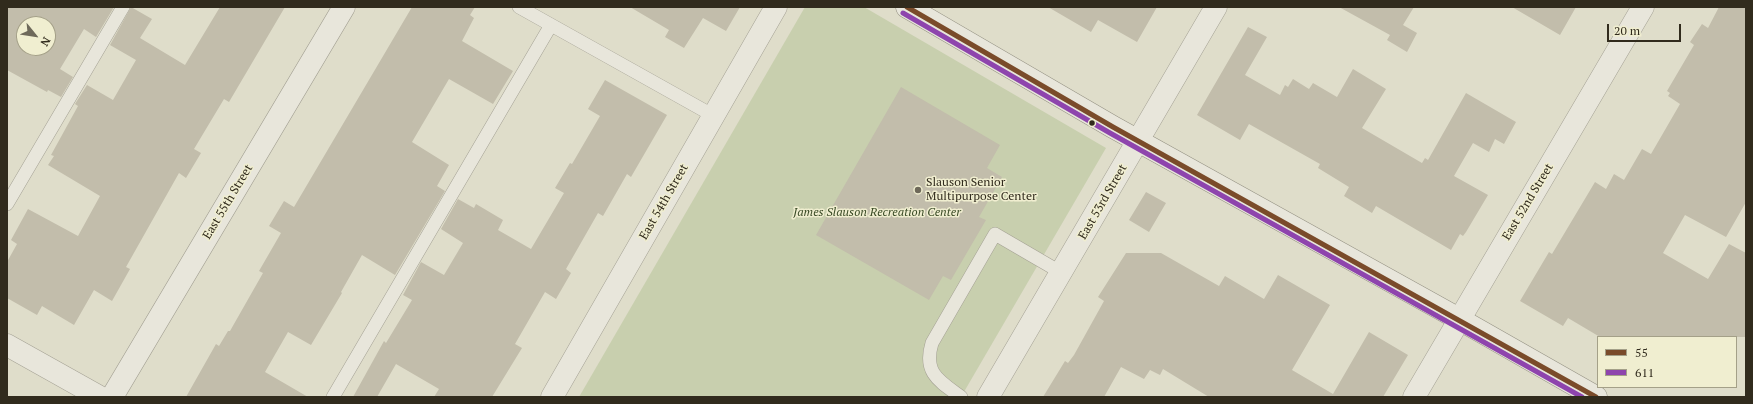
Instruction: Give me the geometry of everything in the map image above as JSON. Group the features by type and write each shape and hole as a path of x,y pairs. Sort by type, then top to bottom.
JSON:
{"street":[{"name":"East 55th Street","path":"112,397 344,7"},
{"name":"East 54th Street","path":"552,397 776,7"},
{"path":"907,7 1139,141 1596,397"},
{"name":"East 53rd Street","path":"988,397 1062,273 1216,7"},
{"name":"East 52nd Street","path":"1414,397 1643,7"},
{"path":"7,345 100,397"}],"lane":[{"path":"7,204 124,7"},
{"path":"519,7 714,116"},
{"path":"333,397 551,25"},
{"path":"961,397 938,380 932,372 929,353 932,343 995,234 1062,273"}],"green space":[{"name":"James Slauson Recreation Center","path":"805,7 864,7 1106,148 961,397 579,397"}],"building":[{"path":"7,7 114,7 96,37 84,29 60,69 73,77 61,97 48,90 47,92 7,70"},
{"path":"131,7 152,19 140,38 185,65 220,7 285,7 229,102 224,99 194,149 201,153 186,178 179,173 126,267 130,269 112,301 94,290 74,325 42,306 37,315 7,298 7,262 17,244 11,240 28,209 78,236 100,196 48,165 54,156 51,155 78,106 75,104 87,85 113,100 136,60 110,45"},
{"path":"412,7 475,7 470,15 474,18 462,41 513,71 493,104 449,79 412,142 449,165 437,186 445,191 395,275 362,255 341,292 342,293 311,345 288,332 265,372 308,397 186,397 216,344 219,346 228,331 230,331 263,273 259,271 281,233 269,226 284,201 294,207"},
{"path":"630,7 740,7 726,31 703,18 684,48 665,37 669,30"},
{"path":"1048,7 1157,7 1137,42 1098,20 1091,32"},
{"path":"1339,7 1414,7 1403,25 1417,33 1407,52 1387,40 1390,35"},
{"path":"1512,7 1576,7 1560,35"},
{"path":"1719,7 1746,7 1746,202 1726,237 1685,215 1663,253 1708,279 1729,244 1746,253 1746,337 1598,336 1568,318 1563,326 1520,301 1549,252 1552,254 1595,182 1606,189 1614,174 1624,180 1642,149 1651,154 1680,104 1668,96 1670,93 1667,91 1694,45 1690,42 1702,24 1708,28"},
{"path":"1248,27 1267,37 1245,75 1280,95 1285,85 1288,87 1293,79 1309,89 1313,83 1337,97 1353,69 1386,89 1362,128 1422,163 1425,158 1428,160 1466,93 1516,122 1504,144 1495,139 1489,152 1473,143 1454,176 1488,195 1466,232 1463,236 1460,234 1451,250 1376,206 1372,213 1344,196 1349,187 1318,168 1320,164 1249,124 1240,140 1197,115"},
{"path":"605,80 667,115 631,177 627,174 603,216 598,213 566,269 571,273 556,299 545,292 515,344 522,348 492,397 434,397 439,389 396,364 377,397 353,397 384,341 386,343 412,300 403,295 421,262 444,275 463,243 441,229 458,199 474,208 476,204 503,220 498,230 531,249 564,193 555,188 570,163 572,164 600,116 588,109"},
{"name":"Slauson Senior Multipurpose Center","path":"901,87 1000,145 987,168 1002,177 979,217 986,220 951,280 943,276 929,300 816,235"},
{"path":"1146,192 1166,203 1149,232 1129,220"},
{"path":"1126,253 1161,253 1219,286 1225,276 1264,299 1278,275 1330,305 1292,370 1333,394 1369,332 1408,355 1383,397 1209,397 1163,369 1160,375 1150,370 1144,379 1121,367 1104,397 1043,397 1065,361 1068,363 1074,355 1104,301 1098,297"}],"transit line":[{"name":"55","path":"907,7 1113,127 1596,397"},
{"name":"611","path":"903,13 1110,133 1582,397"}],"place":[{"name":"Slauson Senior Multipurpose Center","path":"918,190"}]}
